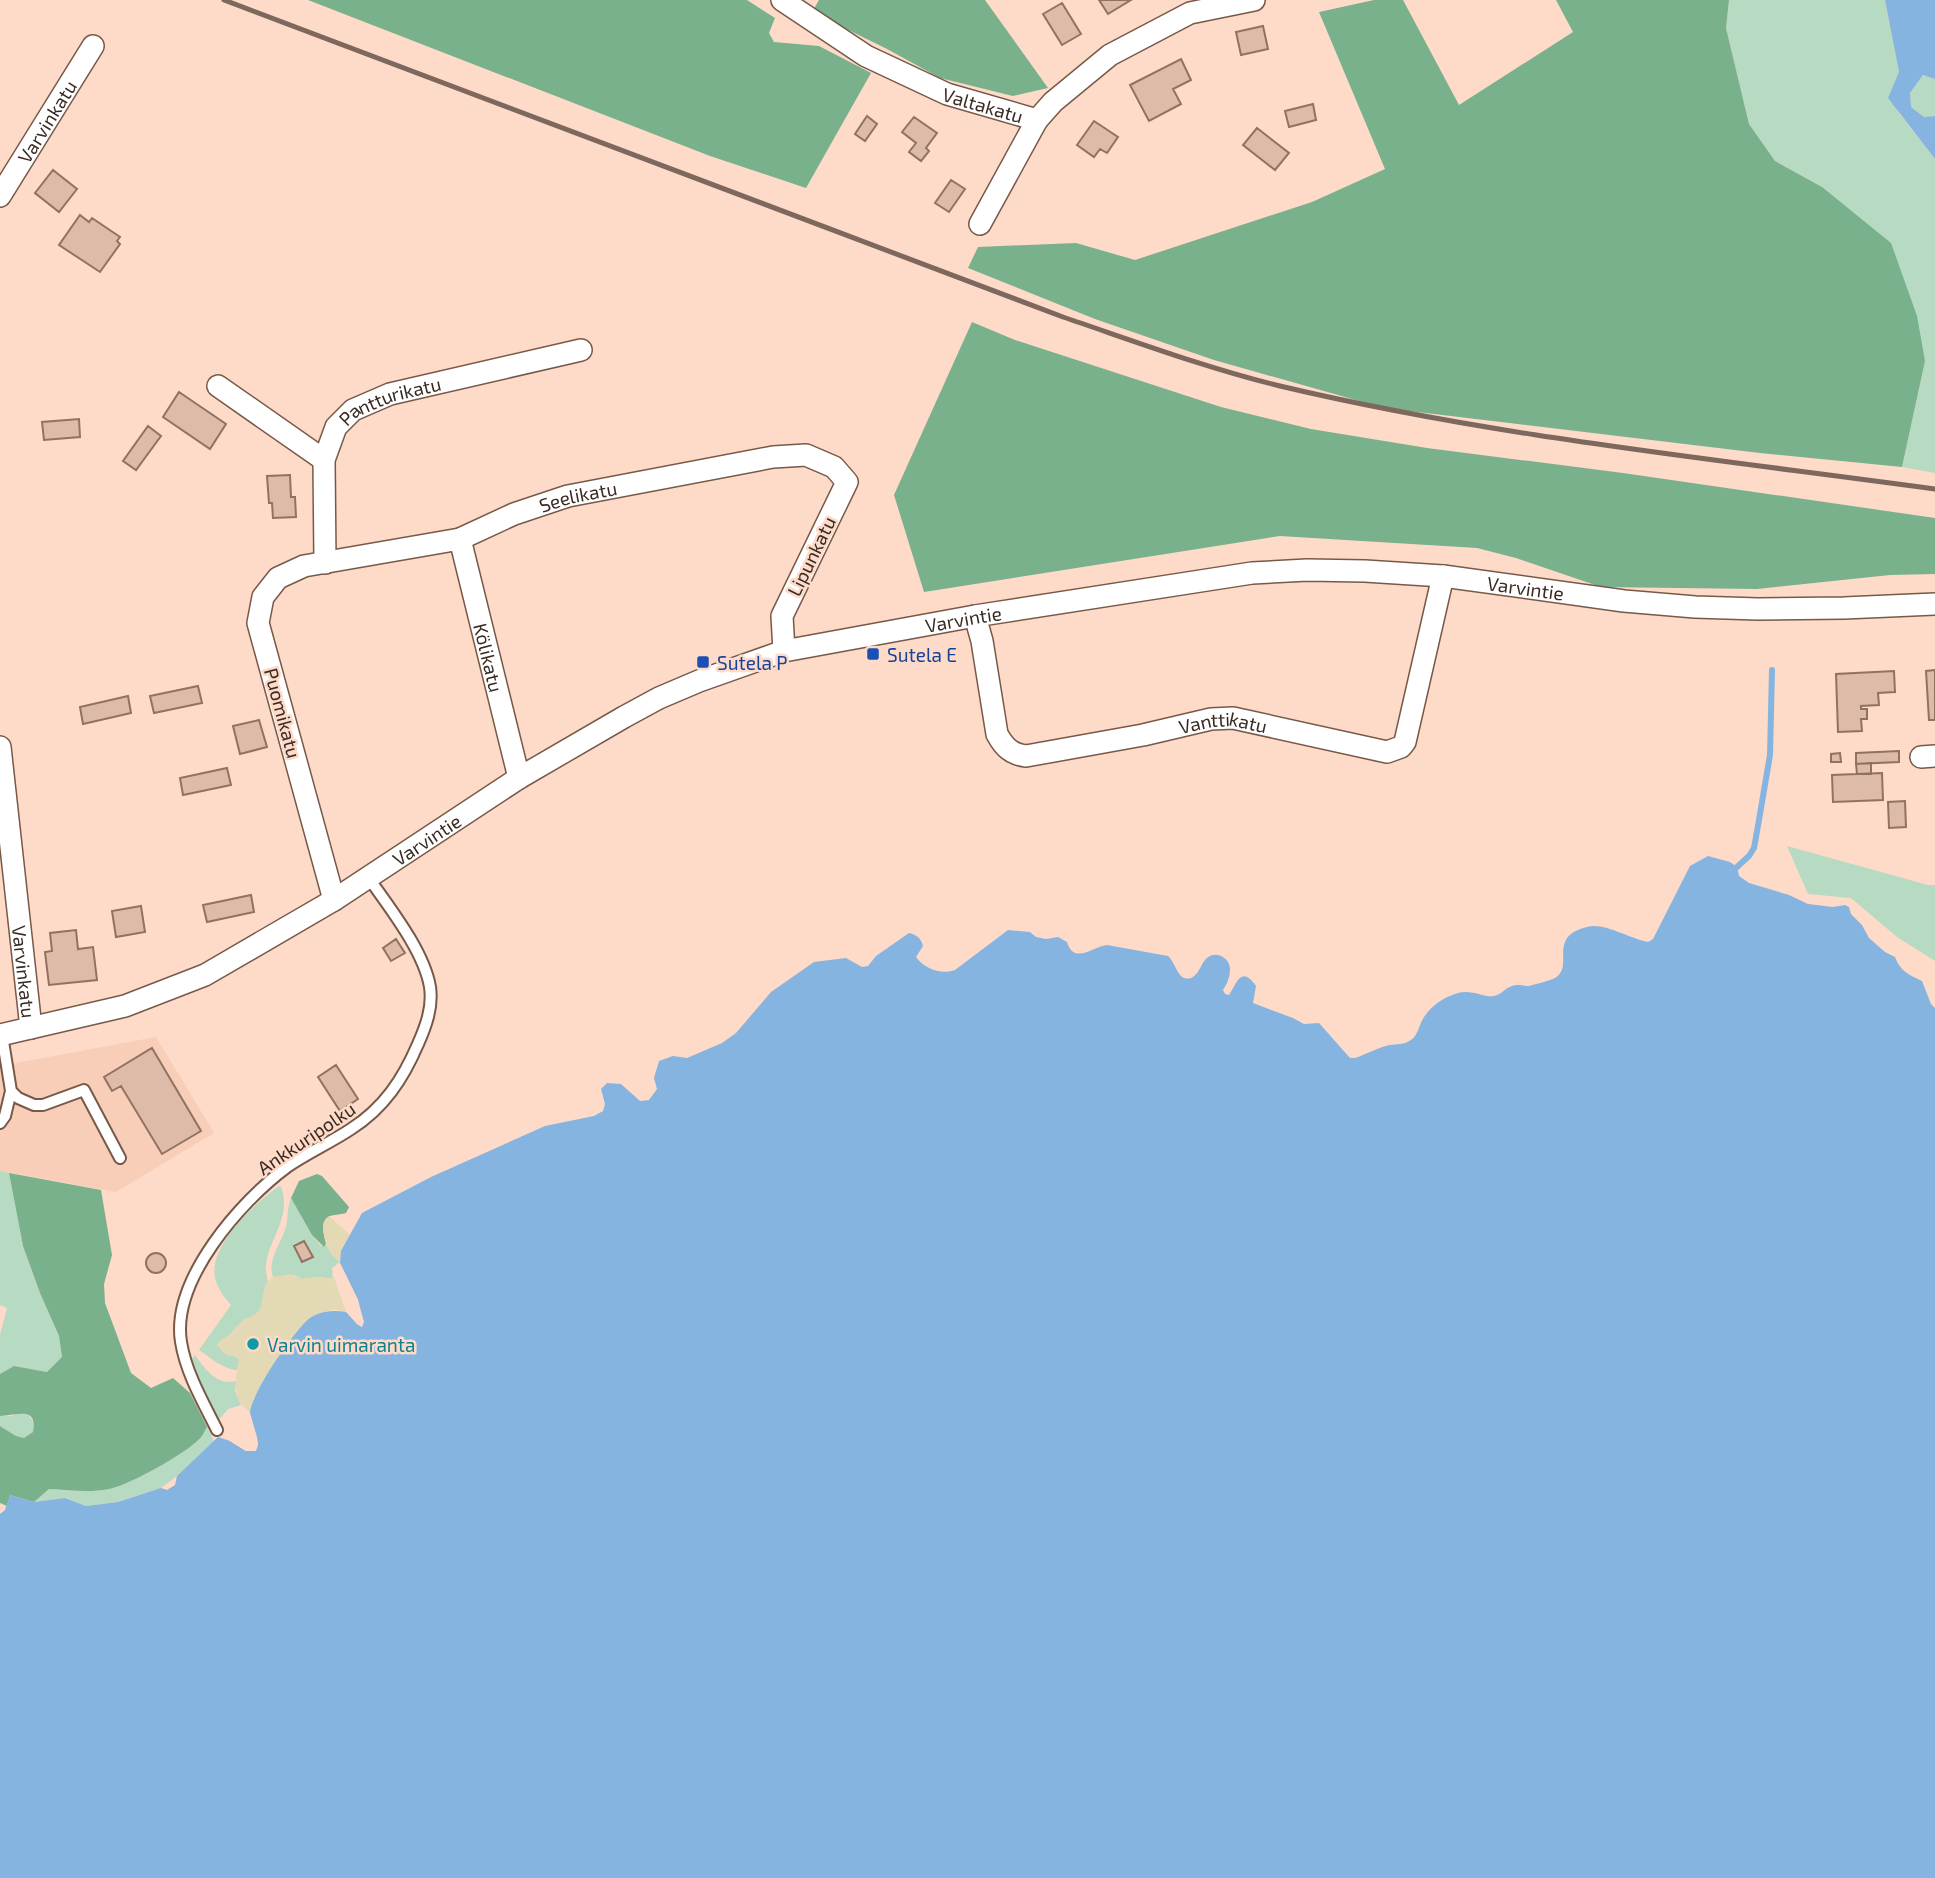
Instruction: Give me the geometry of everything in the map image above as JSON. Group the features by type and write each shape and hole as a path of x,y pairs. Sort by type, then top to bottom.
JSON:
{"street":[{"name":"Valtakatu","path":"782,0 866,56 947,94 1037,120 1053,102 1110,55 1190,13 1254,0"},
{"name":"Varvinkatu","path":"0,196 93,47"},
{"path":"980,224 1037,120"},
{"name":"Pantturikatu","path":"325,562 324,460 336,428 353,410 390,394 581,350"},
{"path":"218,386 324,460"},
{"name":"Seelikatu","path":"325,562 460,539 514,514 568,495 773,457 806,455 834,467"},
{"name":"Lipunkatu","path":"784,651 782,616 847,482 834,467"},
{"name":"Kölikatu","path":"460,539 519,778"},
{"name":"Puomikatu","path":"325,562 304,566 278,578 263,597 258,623 334,900"},
{"name":"Varvintie","path":"1,1035 125,1006 217,969 334,900 519,778 659,698 784,651 975,616 1252,573 1307,570 1443,576 1624,601 1695,607 1807,608 1935,604"},
{"name":"Vanttikatu","path":"975,616 982,641 997,734 1009,751 1018,755 1026,756 1143,735 1211,719 1233,718 1387,752 1401,747 1405,742 1443,576"},
{"name":"Varvinkatu","path":"0,747 31,1028"}],"lane":[{"name":"Ankkuripolku","path":"217,1430 189,1371 181,1341 182,1315 202,1262 234,1217 256,1193 289,1166 350,1130 380,1107 400,1082 426,1026 431,990 421,957 368,877"},
{"path":"0,1123 5,1116 11,1091 1,1035"},
{"path":"11,1091 18,1098 34,1105 43,1105 84,1090 120,1158"}],"shaded area":[{"path":"156,1037 214,1133 116,1192 0,1171 0,1066"}],"green space":[{"path":"308,0 747,0 775,18 769,33 774,42 819,46 871,73 806,188 710,156"},
{"path":"819,0 985,0 1048,88 1013,96 940,78 812,12"},
{"path":"1374,0 1403,0 1459,105 1573,32 1556,0 1729,0 1726,28 1749,124 1775,161 1822,187 1891,243 1917,316 1925,361 1902,467 1760,453 1384,408 1214,360 1095,319 968,268 978,247 1076,243 1135,260 1312,202 1385,169 1319,12"},
{"path":"1729,0 1885,0 1899,72 1899,113 1935,159 1935,473 1902,467 1925,361 1822,187 1775,161 1749,124 1726,28"},
{"path":"1923,75 1935,79 1935,116 1924,117 1911,107 1910,93"},
{"path":"972,322 1015,340 1221,407 1311,429 1427,448 1935,518 1935,574 1890,575 1757,589 1601,587 1516,558 1477,548 1280,536 924,592 894,495"},
{"path":"1787,846 1935,885 1935,961 1897,937 1851,898 1808,894"},
{"path":"0,1171 9,1173 23,1246 59,1336 62,1358 47,1372 14,1366 0,1374 0,1335 7,1308 0,1305"},
{"path":"9,1173 101,1190 112,1255 104,1284 105,1303 131,1373 151,1388 173,1378 190,1393 207,1427 196,1442 173,1459 118,1486 94,1491 49,1489 34,1502 10,1495 7,1506 0,1503 0,1426 24,1438 33,1432 34,1424 29,1415 0,1416 0,1374 14,1366 47,1372 62,1357 59,1336 23,1246"},
{"path":"317,1174 322,1176 349,1207 346,1213 326,1219 323,1226 326,1244 324,1247 312,1235 291,1198 299,1181"},
{"path":"279,1186 284,1198 284,1208 268,1255 268,1282 261,1308 217,1345 227,1355 234,1355 239,1359 237,1370 226,1368 199,1350 231,1305 217,1285 215,1264 226,1238 258,1203"},
{"path":"291,1198 312,1235 321,1246 326,1244 340,1263 332,1268 333,1279 302,1279 294,1275 273,1277 273,1258 286,1227","holes":["304,1241 312,1257 302,1262 294,1246"]},
{"path":"195,1355 217,1379 236,1381 235,1391 241,1405 228,1409 219,1420 201,1386 192,1359"},
{"path":"19,1413 29,1416 33,1424 33,1432 24,1438 0,1426 0,1416"},
{"path":"207,1427 214,1441 161,1488 118,1502 86,1506 65,1498 34,1502 49,1489 101,1490 130,1482 186,1450 202,1436"}],"sand":[{"path":"329,1216 350,1235 342,1251 340,1263 325,1240 323,1224"},
{"name":"Varvin uimaranta","path":"290,1274 302,1279 334,1277 346,1312 333,1309 291,1339 254,1397 250,1413 237,1395 239,1359 227,1355 217,1345 244,1319 256,1314 261,1308 265,1285 273,1277"}],"water":[{"path":"1885,0 1935,0 1935,79 1923,75 1910,93 1911,107 1924,117 1935,116 1935,159 1888,98 1899,72"},
{"path":"1708,856 1730,862 1737,867 1739,876 1749,883 1789,895 1808,904 1849,907 1851,914 1862,925 1869,938 1895,957 1906,972 1922,981 1935,1008 1935,1878 0,1878 0,1514 5,1510 10,1495 34,1502 65,1498 86,1506 118,1502 161,1488 167,1490 175,1485 177,1476 218,1437 246,1451 258,1445 250,1414 252,1405 274,1363 294,1335 310,1318 328,1312 346,1312 362,1327 358,1300 340,1263 341,1251 362,1213 431,1177 545,1126 594,1116 603,1111 605,1104 601,1089 607,1083 621,1084 640,1101 649,1100 657,1089 654,1078 659,1061 673,1056 687,1058 722,1043 736,1033 771,992 814,962 846,958 862,967 868,966 876,956 909,933 918,937 923,946 916,957 924,965 944,972 955,970 1008,930 1030,932 1036,937 1046,939 1058,937 1079,954 1107,945 1168,956 1179,974 1187,979 1196,974 1207,958 1218,955 1225,959 1230,969 1223,990 1225,994 1229,995 1240,978 1247,977 1256,986 1253,1003 1304,1024 1319,1023 1350,1058 1355,1058 1382,1047 1411,1040 1431,1009 1453,995 1468,992 1494,996 1512,986 1530,986 1553,979 1563,968 1564,945 1574,932 1594,926 1648,942 1653,939 1690,866"}],"pier":[{"path":"340,1263 358,1300 364,1322 362,1327 345,1308 360,1322 355,1302 336,1264"},
{"path":"247,1411 257,1437 256,1451 246,1451 228,1437 247,1448 253,1448 254,1438"}],"building":[{"path":"1099,0 1131,0 1108,14"},
{"path":"1062,3 1081,34 1062,45 1043,14"},
{"path":"1263,26 1268,49 1241,55 1236,32"},
{"path":"1181,59 1191,80 1173,89 1181,104 1149,121 1130,85"},
{"path":"1313,104 1316,120 1289,127 1285,111"},
{"path":"867,116 877,124 865,141 855,134"},
{"path":"914,117 937,133 926,148 929,151 921,161 909,152 916,143 902,132"},
{"path":"1094,121 1118,137 1107,153 1100,149 1094,157 1077,145"},
{"path":"1257,128 1289,153 1275,170 1243,145"},
{"path":"53,170 77,189 59,212 35,193"},
{"path":"951,180 965,189 949,212 935,203"},
{"path":"80,215 89,222 92,218 120,237 117,241 120,244 100,272 59,245"},
{"path":"179,392 226,424 210,449 163,417"},
{"path":"79,419 80,437 44,440 42,422"},
{"path":"148,426 161,436 136,470 123,461"},
{"path":"290,475 291,497 295,497 296,517 273,518 267,476"},
{"path":"1935,670 1935,720 1929,720 1926,671"},
{"path":"1894,671 1895,692 1878,693 1879,705 1861,706 1861,709 1867,709 1867,719 1861,719 1862,731 1838,732 1836,674"},
{"path":"198,686 202,703 154,713 150,696"},
{"path":"128,696 131,713 83,724 80,707"},
{"path":"259,720 267,747 240,754 233,726"},
{"path":"1899,751 1899,762 1856,764 1856,753"},
{"path":"1840,753 1841,762 1831,762 1831,754"},
{"path":"1871,763 1871,774 1857,774 1856,764"},
{"path":"227,768 231,785 183,795 180,778"},
{"path":"1882,773 1883,800 1833,802 1832,775"},
{"path":"1905,801 1906,827 1889,828 1888,802"},
{"path":"251,895 254,912 207,922 203,905"},
{"path":"141,906 145,932 116,937 112,911"},
{"path":"76,930 78,949 93,947 97,980 49,985 45,952 52,951 50,933"},
{"path":"396,939 405,953 391,961 383,948"},
{"path":"152,1048 201,1131 162,1154 121,1086 112,1091 104,1077"},
{"path":"336,1065 358,1099 340,1111 318,1077"},
{"path":"304,1241 313,1257 302,1262 294,1246"},
{"path":"152,1253 160,1253 166,1263 160,1273 152,1273 146,1267 146,1259"}],"waterway":[{"path":"1737,867 1754,848 1759,820 1770,755 1772,670"}],"railway":[{"path":"224,0 1063,317 1225,371 1361,404 1524,433 1935,489"}],"place":[{"name":"Sutela E","path":"873,654"},
{"name":"Sutela P","path":"703,662"},
{"name":"Varvin uimaranta","path":"253,1344"}]}
